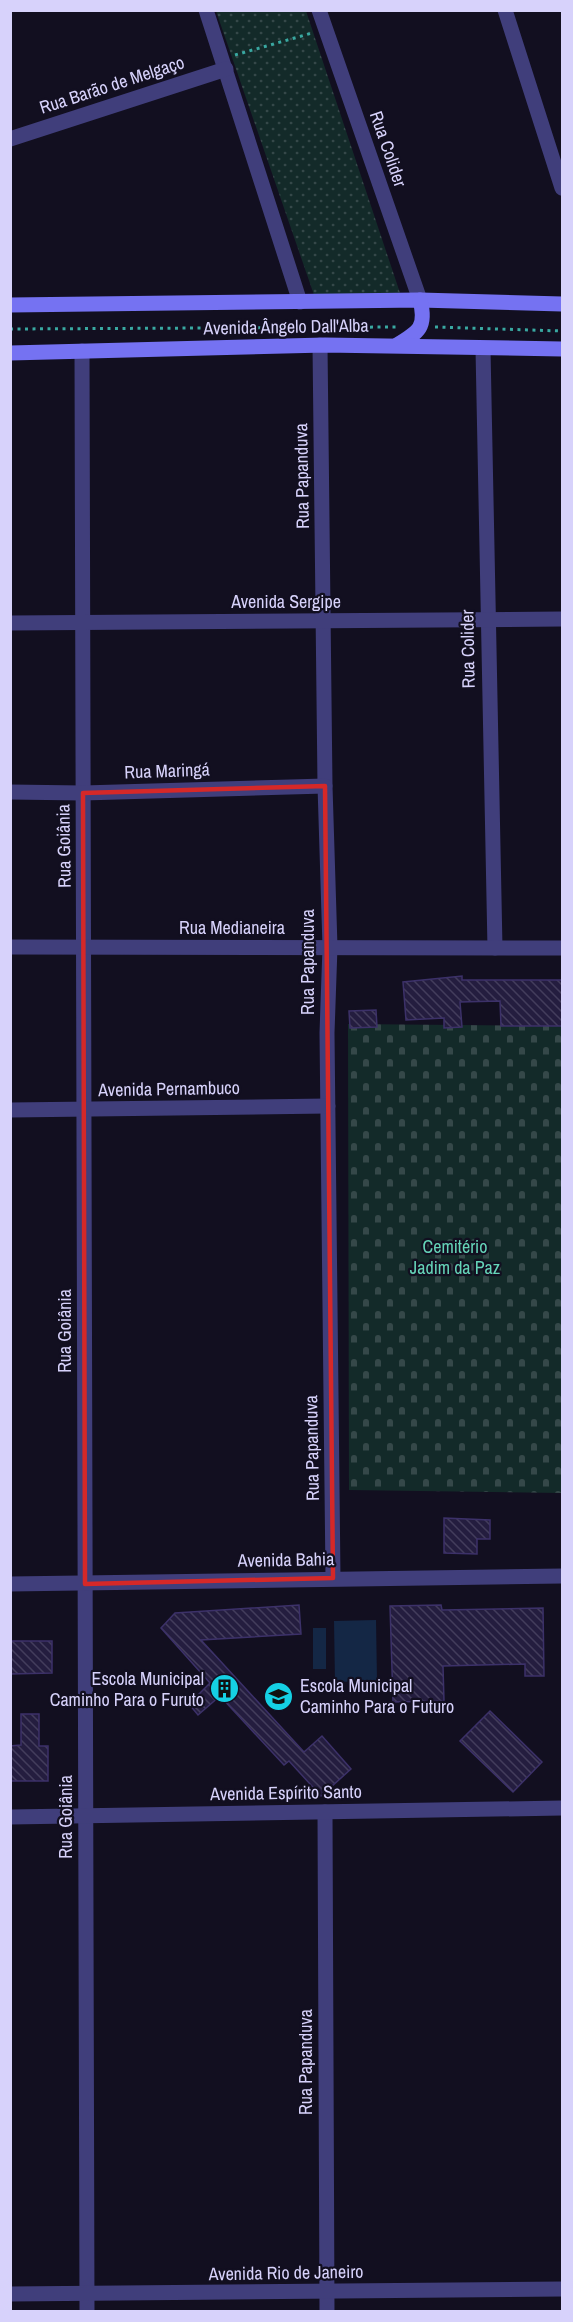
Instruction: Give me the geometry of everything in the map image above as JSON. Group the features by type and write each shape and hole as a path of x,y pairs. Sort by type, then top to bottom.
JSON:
{"main road":[{"name":"Avenida Ângelo Dall'Alba","path":"10,305 420,300 562,304"},
{"path":"397,345 421,327 424,313 420,300"},
{"name":"Avenida Ângelo Dall'Alba","path":"10,353 320,345 562,350"}],"street":[{"path":"206,10 300,302"},
{"name":"Rua Colider","path":"320,10 420,300"},
{"path":"505,10 562,188"},
{"name":"Rua Barão de Melgaço","path":"10,139 225,64"},
{"name":"Rua Papanduva","path":"320,345 324,786 330,947 328,1106 333,1578"},
{"name":"Rua Colider","path":"483,349 495,948"},
{"name":"Rua Goiânia","path":"82,351 87,2312"},
{"name":"Avenida Sergipe","path":"10,623 562,620"},
{"name":"Rua Maringá","path":"10,792 83,793 324,786"},
{"name":"Rua Medianeira","path":"10,947 562,948"},
{"name":"Avenida Pernambuco","path":"10,1110 84,1111 328,1106"},
{"name":"Avenida Bahia","path":"10,1584 562,1576"},
{"name":"Avenida Espírito Santo","path":"10,1817 562,1808"},
{"name":"Rua Papanduva","path":"324,1812 327,2312"},
{"name":"Avenida Rio de Janeiro","path":"10,2294 562,2289"}],"path":[{"path":"225,64 326,29"},
{"path":"10,329 421,327 562,331"}],"highlighted area":[{"path":"325,786 333,1578 85,1584 83,793"}],"green space":[{"path":"216,11 306,11 401,296 314,295"},
{"name":"Cemitério Jadim da Paz","path":"348,1024 562,1026 562,1493 349,1490"}],"water":[{"path":"376,1620 377,1681 335,1682 334,1621"},
{"path":"313,1628 326,1628 326,1669 313,1669"}],"building":[{"path":"462,976 462,980 562,980 562,1026 501,1026 500,1001 460,1002 462,1027 444,1028 444,1018 406,1020 403,982"},
{"path":"376,1010 377,1027 350,1028 349,1011"},
{"path":"444,1518 490,1520 490,1539 477,1539 477,1554 444,1553"},
{"name":"Escola Municipal Caminho Para o Furuto","path":"299,1605 301,1634 201,1640 304,1752 322,1736 351,1769 321,1796 289,1761 284,1765 220,1696 198,1715 189,1704 210,1683 161,1628 175,1613"},
{"path":"441,1605 442,1610 543,1608 544,1676 525,1676 525,1664 443,1666 444,1701 393,1702 390,1606"},
{"path":"10,1641 52,1641 52,1673 10,1674"},
{"path":"490,1711 542,1762 513,1792 460,1741"},
{"path":"21,1714 39,1714 39,1746 48,1746 48,1781 10,1781 10,1746 21,1745"}],"place":[{"name":"Escola Municipal Caminho Para o Furuto","path":"225,1689"},
{"name":"Escola Municipal Caminho Para o Futuro","path":"279,1696"}]}
